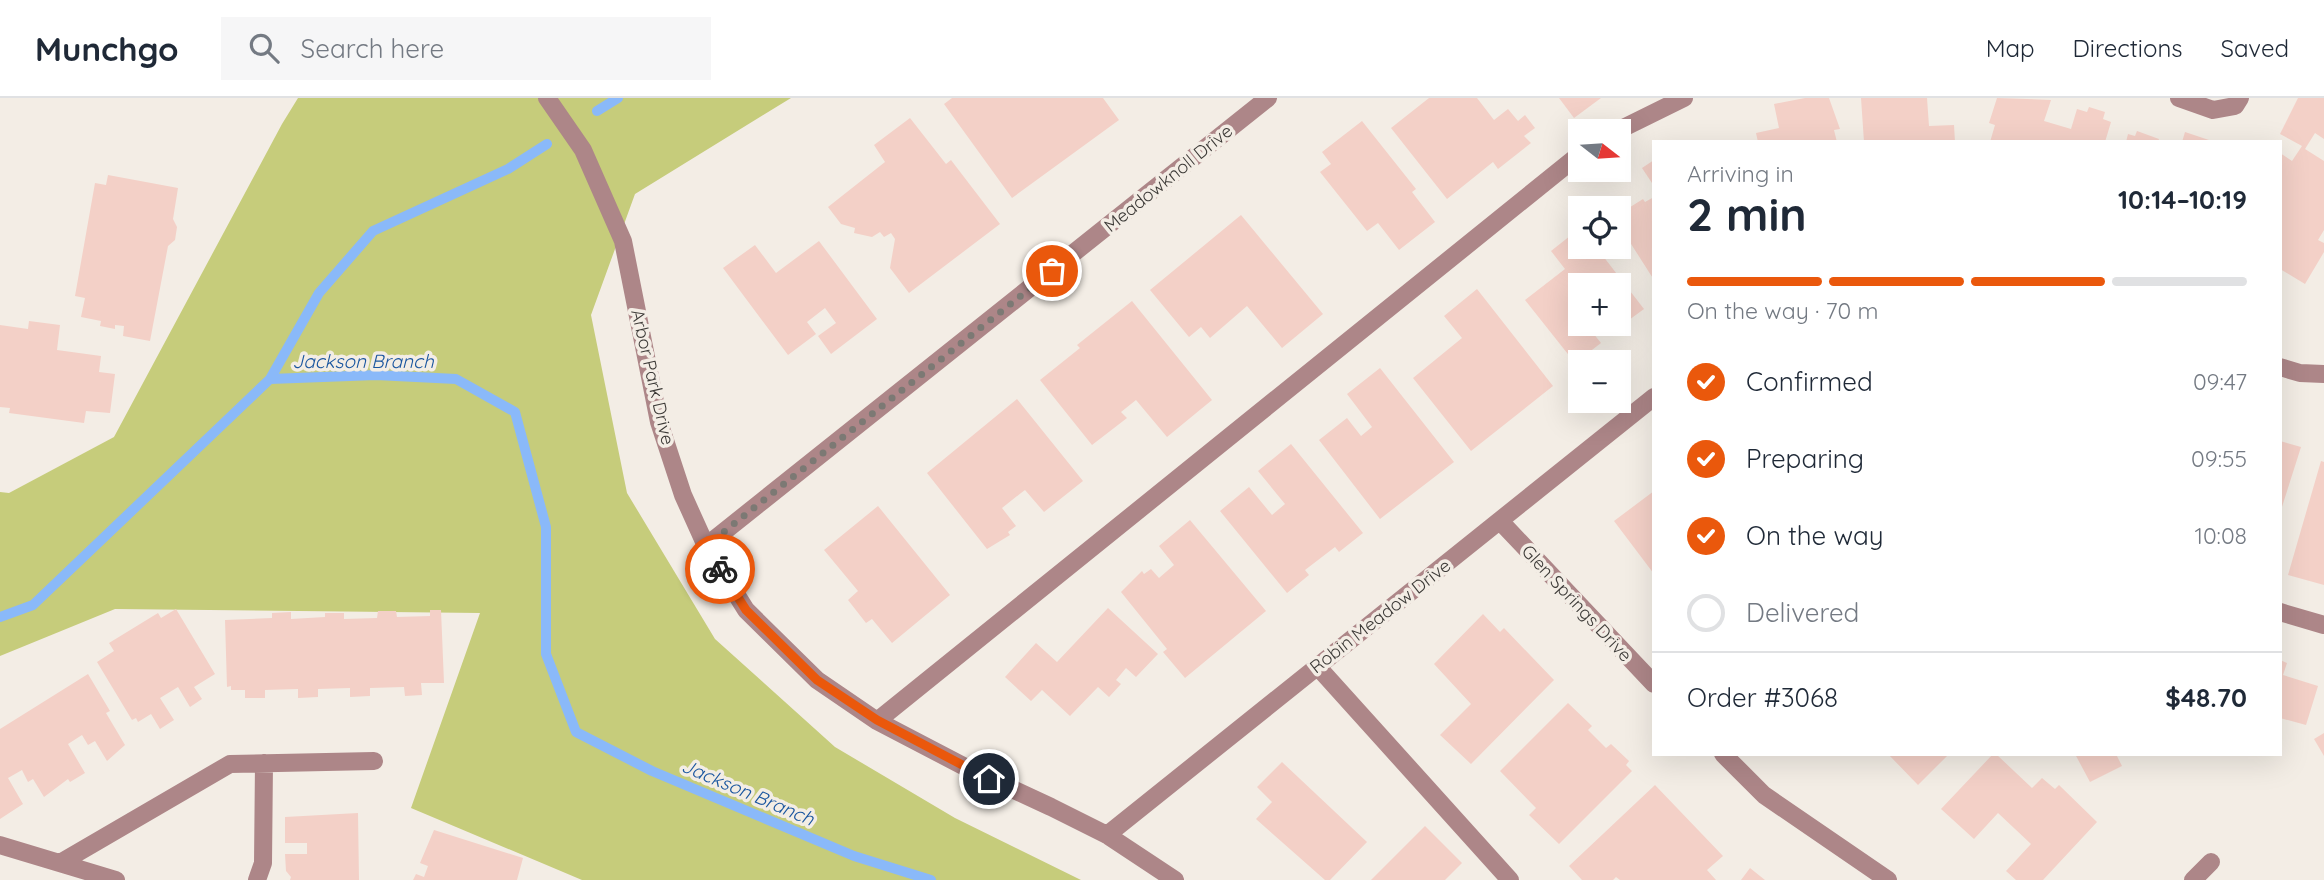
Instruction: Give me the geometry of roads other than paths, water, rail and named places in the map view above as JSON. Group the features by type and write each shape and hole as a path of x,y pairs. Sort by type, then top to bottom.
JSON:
{"street":[{"name":"Arbor Park Drive","path":"547,98 583,150 623,242 659,422 683,495 706,546 746,610 817,680 877,720 969,769 1107,835 1175,880"},
{"name":"Meadowknoll Drive","path":"706,546 1268,98"},
{"path":"1631,124 1684,98"},
{"path":"2179,98 2213,110 2235,106 2240,98"},
{"path":"877,720 1568,165"},
{"path":"2282,368 2300,373 2324,374"},
{"name":"Robin Meadow Drive","path":"1107,835 1652,399"},
{"name":"Glen Springs Drive","path":"1500,521 1652,682"},
{"path":"2282,613 2324,625"},
{"path":"1317,666 1510,880"},
{"path":"1725,756 1764,795 1888,880"},
{"path":"60,863 230,764 374,761"},
{"path":"257,880 263,863 264,763"},
{"path":"0,845 116,880"},
{"path":"2193,880 2211,862"}],"waterway":[{"path":"597,111 618,98"},
{"path":"270,379 319,293 373,231 508,169 547,144"},
{"name":"Jackson Branch","path":"0,617 33,605 270,379 376,375 456,379 515,412 546,527 546,654 576,732 652,771 854,856 931,880"}]}
